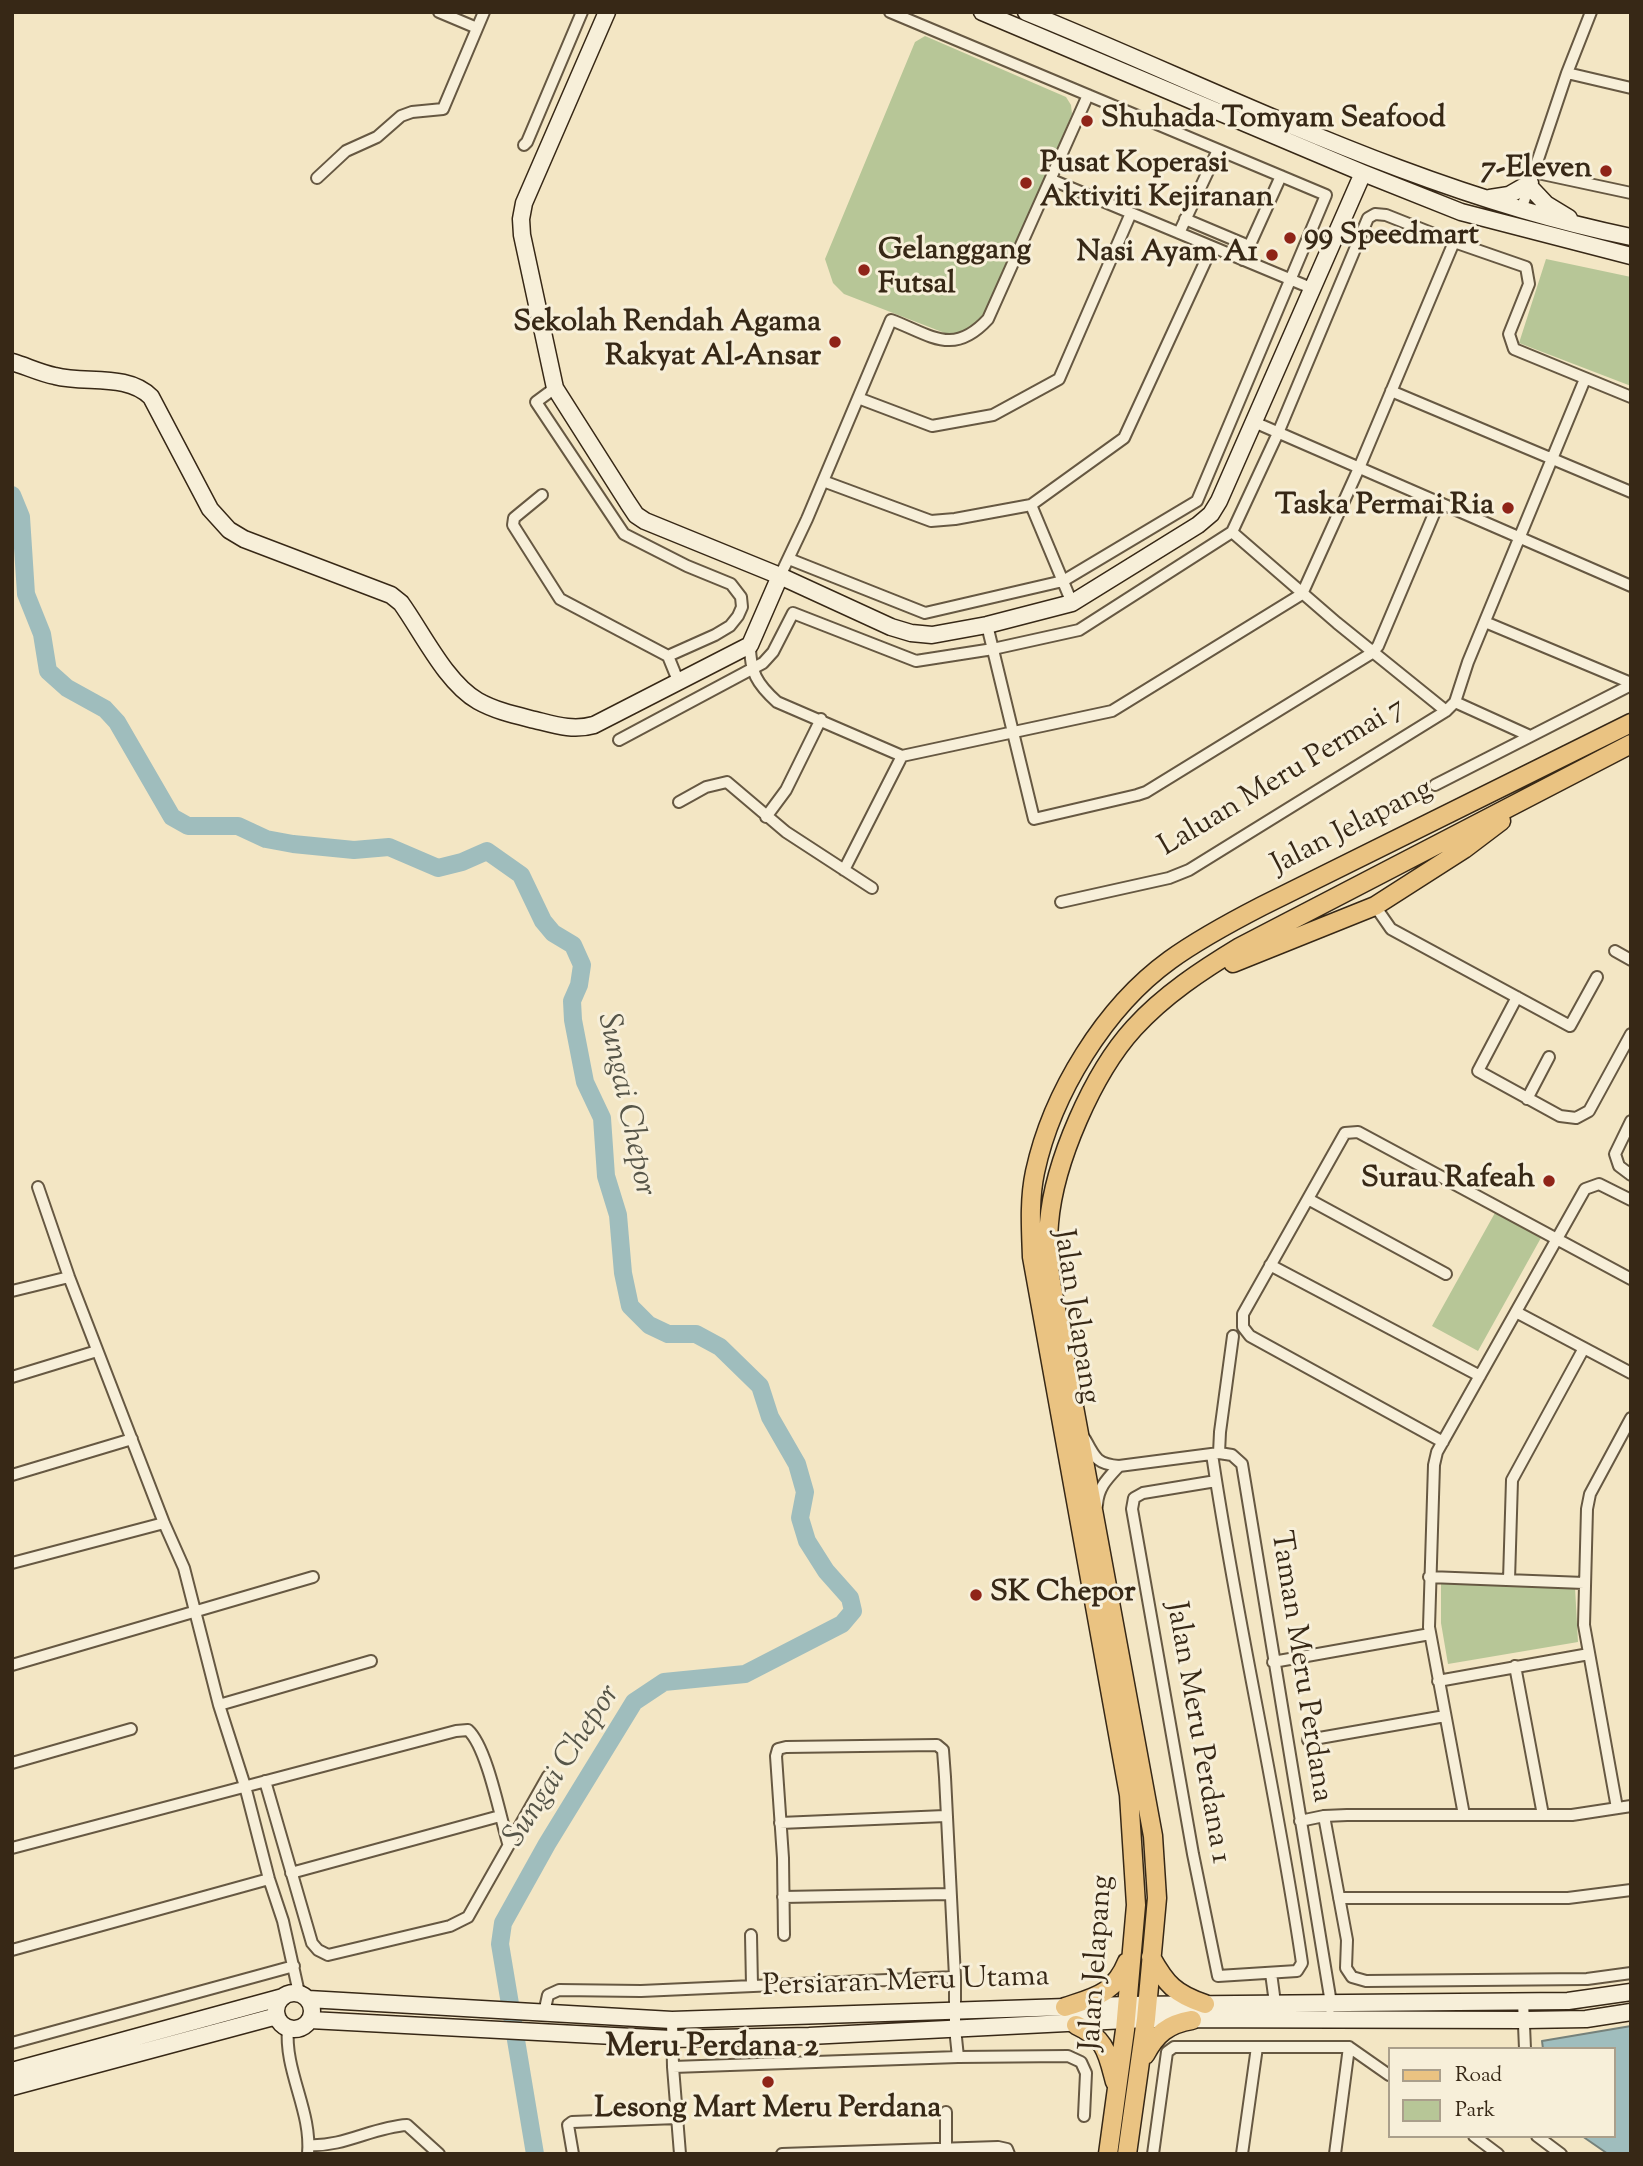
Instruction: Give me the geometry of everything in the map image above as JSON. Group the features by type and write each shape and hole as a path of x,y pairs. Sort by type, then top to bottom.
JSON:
{"main road":[{"name":"Jalan Jelapang","path":"1108,2154 1136,1905 1129,1795 1032,1257 1034,1174 1044,1141 1074,1072 1093,1042 1124,1001 1168,961 1234,921 1631,723"},
{"name":"Jalan Jelapang","path":"1126,2154 1147,2012 1157,1898 1153,1836 1048,1254 1049,1220 1072,1134 1096,1086 1133,1029 1199,973 1240,947 1631,744"},
{"path":"1174,992 1233,963 1375,905 1464,849 1540,792"},
{"path":"1065,2007 1102,1994 1114,1985 1133,1948"},
{"path":"1151,1957 1161,1977 1175,1991 1205,2004"},
{"path":"1139,2068 1154,2037 1176,2022 1192,2020"},
{"path":"1076,2025 1093,2033 1107,2051 1117,2092"}],"street":[{"path":"439,12 477,28"},
{"path":"317,178 346,151 377,137 401,116 412,112 443,109 484,12"},
{"path":"524,145 582,12"},
{"path":"607,12 524,203 521,219 555,388 636,515 891,627 911,633 932,635 988,625 1072,603 1198,525 1211,514 1363,173"},
{"path":"789,559 925,613 1063,581 1197,501 1326,195 890,12"},
{"path":"982,12 1363,173 1473,215 1631,256"},
{"path":"988,12 1024,14 1081,34 1289,125 1414,174 1521,210 1631,237"},
{"path":"1054,12 1081,34"},
{"path":"1521,210 1567,73 1591,12"},
{"path":"1024,14 1037,31 1083,56"},
{"path":"1567,73 1631,88"},
{"path":"1088,96 988,320 960,340 950,342 891,320 750,645 752,671 762,687 777,702 902,756 1112,711 1302,594 1359,468 1454,242"},
{"path":"1179,233 1218,150"},
{"path":"1243,260 1282,176"},
{"path":"1052,180 1311,288"},
{"path":"1484,198 1509,195 1531,180 1631,193"},
{"path":"1531,180 1546,204 1586,228"},
{"path":"858,398 932,426 993,415 1059,379 1131,213"},
{"path":"619,740 752,671 768,658 793,613 916,661 993,649 1079,630 1232,532 1278,433 1368,218 1375,214 1386,215 1526,267 1529,284 1510,332 1514,349 1631,397"},
{"path":"1185,219 1250,246"},
{"path":"822,481 932,521 1031,505 1124,438 1212,247"},
{"path":"12,362 54,376 131,383 143,389 151,397 210,509 229,530 244,539 391,595 401,603 457,684 476,700 503,712 561,727 582,728 594,725 750,645"},
{"path":"1530,736 1455,702 1519,537 1585,379"},
{"path":"555,388 536,402 624,534 687,566 731,584 741,597 742,607 730,626 668,656"},
{"path":"1391,391 1631,492"},
{"path":"1254,422 1631,586"},
{"path":"542,495 514,518 513,525 560,599 668,656 679,683"},
{"path":"988,625 1034,819 1146,792 1372,653 1378,646 1439,502"},
{"path":"1031,505 1072,603"},
{"path":"1232,532 1372,653 1446,711"},
{"path":"1485,622 1631,684"},
{"path":"1434,785 1631,684"},
{"name":"Laluan Meru Permai 7","path":"1061,902 1169,878 1189,870 1446,711 1455,702"},
{"path":"766,817 792,780 821,719"},
{"path":"844,870 902,756"},
{"path":"679,802 706,787 727,782 766,817 872,888"},
{"path":"1375,905 1391,929 1570,1026 1597,977"},
{"path":"1615,951 1631,960"},
{"path":"1517,996 1478,1071 1568,1119 1583,1116 1589,1111 1631,1034"},
{"path":"1527,1099 1549,1057"},
{"path":"1631,1121 1615,1154 1622,1170 1631,1175"},
{"path":"1444,1442 1250,1336 1243,1327 1243,1314 1345,1133 1358,1132 1631,1279"},
{"path":"1464,1815 1430,1634 1429,1577 1434,1465 1480,1376 1585,1189 1599,1184 1631,1199"},
{"path":"12,2087 282,2022 301,2028 310,2020 313,2009 297,1996 294,1966 283,1920 219,1705 184,1568 69,1277 38,1187"},
{"path":"1308,1199 1446,1274"},
{"path":"1270,1265 1480,1376"},
{"path":"12,1291 69,1277"},
{"path":"1516,1312 1631,1373"},
{"path":"1233,1336 1215,1454 1216,1481 1283,1839 1301,1963 1297,1971 1271,1973 1276,2003"},
{"path":"1508,1580 1513,1480 1584,1348"},
{"path":"12,1377 97,1350"},
{"path":"1616,1808 1583,1615 1587,1501 1631,1418"},
{"path":"1076,1421 1094,1456 1104,1464 1119,1466 1215,1454"},
{"path":"12,1475 132,1439"},
{"name":"Taman Meru Perdana","path":"1215,1454 1232,1455 1242,1464 1331,2003"},
{"path":"1096,1518 1098,1493 1105,1480 1119,1466"},
{"name":"Jalan Meru Perdana 1","path":"1216,1481 1143,1493 1134,1498 1132,1509 1193,1854 1218,1976 1271,1973"},
{"path":"12,1563 164,1523"},
{"path":"12,1665 313,1577"},
{"path":"1429,1577 1584,1583"},
{"path":"1273,1662 1430,1634"},
{"path":"1438,1681 1589,1654"},
{"path":"219,1705 371,1661"},
{"path":"1516,1666 1543,1815"},
{"path":"1259,1719 1284,1715"},
{"path":"1308,1740 1445,1716"},
{"path":"12,1763 131,1729"},
{"path":"12,1848 468,1730 475,1736 508,1843"},
{"path":"784,1935 776,1756 778,1749 937,1745 943,1750 958,2057"},
{"path":"265,1781 312,1943 318,1951 328,1955 450,1926 468,1917 548,1776"},
{"path":"1300,1821 1324,1816 1572,1815 1631,1805"},
{"path":"291,1873 500,1816"},
{"path":"780,1823 945,1816"},
{"path":"1324,1816 1347,1940 1346,1968 1352,1977 1366,1981 1587,1979 1631,1973"},
{"path":"12,1950 269,1879"},
{"path":"1339,1898 1568,1898 1631,1890"},
{"path":"783,1896 949,1895"},
{"path":"751,1935 752,1984"},
{"path":"12,2043 294,1966"},
{"path":"540,2012 548,1995 559,1990 641,1991 955,1977"},
{"name":"Persiaran Meru Utama","path":"12,2071 257,2002 297,1996 673,2020 1065,2007 1147,2012 1205,2004 1568,2001 1631,1992"},
{"path":"297,1996 276,2008 282,2022 309,2150 333,2149 392,2126 407,2125 439,2154"},
{"path":"1524,2001 1525,2047"},
{"path":"1327,2021 1331,2003"},
{"name":"Persiaran Meru Utama","path":"310,2020 671,2039 1076,2025 1126,2012"},
{"name":"Persiaran Meru Utama","path":"1147,2012 1192,2020 1327,2021 1525,2020 1586,2018 1631,2012"},
{"path":"673,2020 671,2039 680,2154"},
{"path":"1153,2154 1167,2052 1174,2047 1349,2047 1388,2075"},
{"path":"1242,2154 1257,2047"},
{"path":"1335,2154 1349,2047"},
{"path":"673,2067 1068,2056 1081,2062 1086,2073 1084,2116"},
{"path":"946,2112 946,2148"},
{"path":"573,2154 568,2129 572,2122 677,2118"},
{"path":"1477,2138 1498,2154"},
{"path":"1540,2138 1561,2154"},
{"path":"782,2154 998,2147 1007,2149 1009,2154"}],"green space":[{"path":"925,36 1066,97 1072,114 987,313 978,324 955,337 844,294 833,283 825,259 915,42"},
{"path":"1546,259 1631,277 1631,386 1519,343"},
{"path":"1496,1211 1542,1236 1478,1351 1432,1326"},
{"path":"1441,1577 1575,1587 1578,1642 1448,1664 1441,1623"}],"water":[{"path":"1631,2026 1631,2154 1608,2154 1585,2138 1615,2138 1615,2047 1543,2047 1542,2041"}],"waterway":[{"name":"Sungai Chepor","path":"12,495 21,517 26,594 42,634 48,671 67,688 105,709 117,722 172,817 188,826 238,826 266,839 293,844 354,850 389,847 438,868 462,862 487,851 521,875 543,921 553,933 573,945 582,965 579,985 572,1001 573,1020 585,1082 602,1118 606,1176 618,1215 623,1273 630,1306 649,1325 668,1334 696,1334 720,1347 760,1386 770,1417 797,1464 805,1492 800,1518 807,1541 826,1571 850,1598 853,1611 842,1624 745,1674 664,1682 634,1702 547,1844 503,1923 500,1944 535,2154"}],"place":[{"name":"Shuhada Tomyam Seafood","path":"1087,121"},
{"name":"7-Eleven","path":"1606,171"},
{"name":"Pusat Koperasi Aktiviti Kejiranan","path":"1026,183"},
{"name":"99 Speedmart","path":"1290,238"},
{"name":"Nasi Ayam A1","path":"1272,255"},
{"name":"Gelanggang Futsal","path":"864,270"},
{"name":"Sekolah Rendah Agama Rakyat Al-Ansar","path":"835,342"},
{"name":"Taska Permai Ria","path":"1508,508"},
{"name":"Surau Rafeah","path":"1549,1181"},
{"name":"SK Chepor","path":"976,1595"},
{"name":"Lesong Mart Meru Perdana","path":"768,2082"}],"district":[{"name":"Meru Perdana 2","path":"712,2050"}]}
